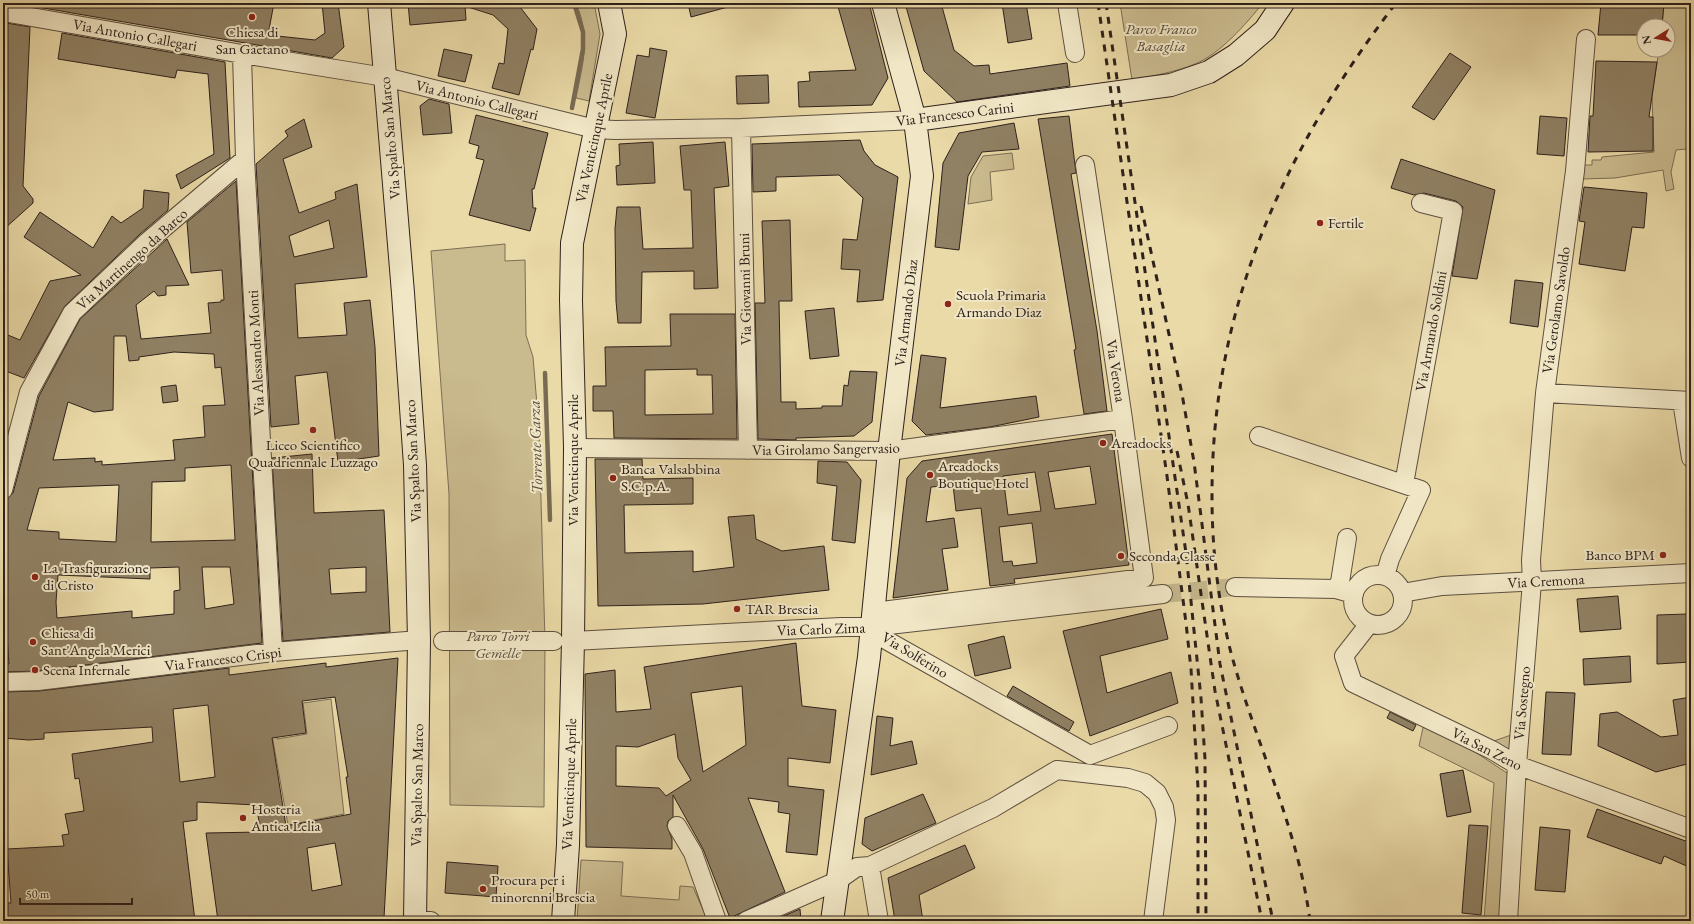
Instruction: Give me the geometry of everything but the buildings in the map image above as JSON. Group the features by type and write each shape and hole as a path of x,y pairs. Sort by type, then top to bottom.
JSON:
{"main road":[{"name":"Via Spalto San Marco","path":"379,3 415,465 418,640 418,921"},
{"name":"Via Venticinque Aprile","path":"563,921 568,845 564,641 575,448 571,300 572,243 615,34 609,3"},
{"path":"615,34 623,3"},
{"name":"Via Armando Diaz","path":"873,620 889,451 922,176 915,120 883,3"},
{"name":"Via Francesco Carini","path":"915,120 1171,84 1209,72 1236,55 1265,30 1283,3"},
{"name":"Via Solferino","path":"832,921 873,620"}],"street":[{"path":"1067,3 1076,53"},
{"name":"Via Antonio Callegari","path":"3,12 242,54 385,77 595,128"},
{"name":"Via Gerolamo Savoldo","path":"1532,582 1531,560 1545,392 1575,171 1586,39"},
{"name":"Via Alessandro Monti","path":"242,54 245,158 273,652"},
{"name":"Via Francesco Carini","path":"595,128 615,130 741,128 915,120"},
{"name":"Via Giovanni Bruni","path":"741,128 748,450"},
{"name":"Via Martinengo da Barco","path":"3,490 29,392 72,313 147,242 245,158"},
{"name":"Via Verona","path":"1085,165 1123,419 1144,578"},
{"name":"Via Armando Soldini","path":"1404,484 1453,211 1421,202"},
{"path":"1545,392 1687,401 1691,458"},
{"name":"Via Girolamo Sangervasio","path":"575,448 889,451 1123,419"},
{"path":"1259,436 1421,490 1390,559 1386,576"},
{"path":"1336,589 1340,582 1347,538"},
{"name":"Via Cremona","path":"1402,593 1442,586 1691,573"},
{"path":"1369,576 1386,576 1396,582 1402,593 1402,609 1392,622 1381,625 1369,624 1361,619 1356,612 1353,603 1357,586 1369,576"},
{"name":"Via Carlo Zima","path":"443,641 564,641 841,627 873,620 1144,578"},
{"name":"Via Sostegno","path":"1508,921 1517,765 1532,582"},
{"path":"1236,587 1336,589 1354,594"},
{"name":"Via Carlo Zima","path":"873,620 1163,594"},
{"name":"Via Solferino","path":"873,620 886,640 1090,755 1168,726"},
{"name":"Via San Zeno","path":"1369,624 1344,656 1353,683 1492,750 1517,765 1691,829"},
{"name":"Via Francesco Crispi","path":"3,682 45,680 273,652 418,640"},
{"path":"746,921 837,881 857,867 870,866 993,808 1057,770 1128,778 1145,783 1157,793 1164,807 1166,820 1153,921"},
{"path":"677,826 693,853 717,921"},
{"path":"870,866 879,921"},
{"path":"837,881 856,883 874,897"}],"green space":[{"path":"576,3 594,3 600,34 589,101 576,98 583,62 584,39 581,16"},
{"name":"Parco Franco Basaglia","path":"1120,3 1263,3 1232,38 1204,59 1195,64 1164,74 1132,80"},
{"path":"1664,3 1691,3 1691,115 1687,149 1676,150 1671,172 1674,189 1666,191 1663,170 1615,178 1582,179 1583,165 1592,165 1592,160 1601,160 1602,157 1654,152 1652,96 1658,58 1676,58 1676,18 1663,18"},
{"path":"1012,153 1014,169 990,172 992,200 968,204 971,177 983,156"},
{"name":"Parco Torri Gemelle","path":"505,244 505,261 525,260 526,335 533,357 539,429 545,641 544,807 450,805 449,494 431,251"},
{"path":"331,699 344,814 288,825 272,735 274,710 277,739 307,734 303,703"},
{"path":"1424,723 1463,744 1510,775 1499,921 1484,921 1494,783 1419,746"},
{"path":"1514,734 1513,752 1491,742"},
{"path":"581,860 623,862 621,896 679,900 680,886 693,887 708,921 577,921"}],"waterway":[{"name":"Torrente Garza","path":"572,108 583,49 583,32 574,3"},
{"name":"Torrente Garza","path":"545,373 550,520"}],"tunnel":[{"path":"1163,594 1235,587"}],"railway":[{"path":"1098,3 1167,476 1186,623 1191,669 1198,788 1198,921"},
{"path":"1106,3 1186,553 1201,698 1205,759 1206,921"},
{"path":"1310,921 1296,852 1286,818 1240,683 1230,649 1222,612 1216,574 1212,517 1215,429 1224,362 1240,297 1261,235 1288,175 1319,116 1356,59 1396,3"},
{"path":"1141,206 1182,394 1194,462 1220,664 1273,921"},
{"path":"1177,451 1188,504 1215,691 1262,921"}],"place":[{"name":"Chiesa di San Gaetano","path":"252,17"},
{"name":"Fertile","path":"1320,223"},
{"name":"Scuola Primaria Armando Diaz","path":"948,304"},
{"name":"Liceo Scientifico Quadriennale Luzzago","path":"313,430"},
{"name":"Areadocks","path":"1103,443"},
{"name":"Areadocks Boutique Hotel","path":"930,475"},
{"name":"Banca Valsabbina S.C.p.A.","path":"613,478"},
{"name":"Banco BPM","path":"1663,555"},
{"name":"Seconda Classe","path":"1121,556"},
{"name":"La Trasfigurazione di Cristo","path":"35,577"},
{"name":"TAR Brescia","path":"737,609"},
{"name":"Chiesa di Sant'Angela Merici","path":"33,642"},
{"name":"Scena Infernale","path":"35,670"},
{"name":"Hosteria Antica Lelia","path":"243,818"},
{"name":"Procura per i minorenni Brescia","path":"483,889"}]}
